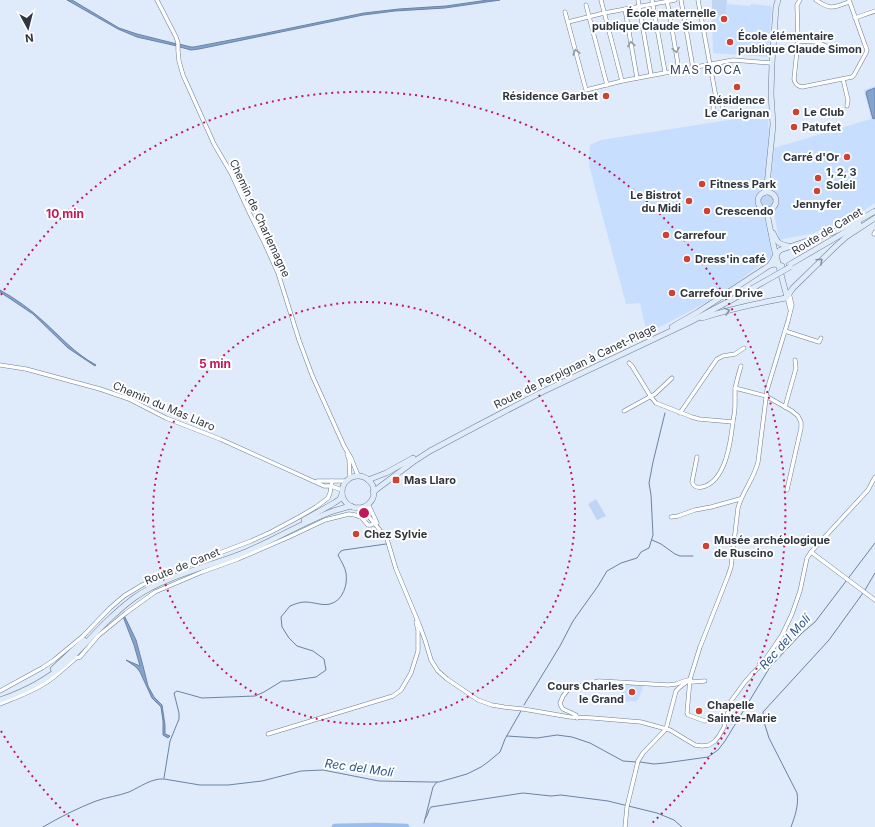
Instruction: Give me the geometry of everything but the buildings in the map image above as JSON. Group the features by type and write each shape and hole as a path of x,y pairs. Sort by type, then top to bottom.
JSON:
{"highway":[{"path":"335,827 406,827"}],"main road":[{"path":"768,192 767,186 773,125 771,94 772,63 776,7 778,0"},
{"path":"768,192 775,196 775,204 767,212 783,281 790,293"},
{"path":"768,192 761,195 758,202 761,207 769,209"},
{"path":"769,209 777,253"},
{"path":"672,327 698,312 770,265 780,250 788,246 831,233 875,214"},
{"path":"690,322 790,293 836,246 875,214"},
{"name":"Route de Canet","path":"790,266 875,214"},
{"path":"773,233 777,242 788,246"},
{"path":"770,265 775,264 780,266"},
{"path":"780,266 790,293"},
{"name":"Route de Perpignan à Canet-Plage","path":"368,480 386,473 427,449 540,390 602,362 711,309 790,266"},
{"name":"Route de Perpignan à Canet-Plage","path":"373,492 430,451 542,392 690,322 774,275"},
{"path":"783,281 787,285"},
{"path":"359,476 371,483 373,492 371,500 368,504 358,508 351,506 345,501 342,492 343,485 348,479 359,476"},
{"name":"Route de Canet","path":"0,699 28,685 53,669 110,614 133,596 148,587 178,574 228,556 280,533 334,504 340,499 342,492"},
{"name":"Route de Canet","path":"0,699 13,695 42,680 66,663 75,656 112,615 134,598 150,589 179,576 242,553 328,513 351,506"}],"street":[{"name":"Chemin de Charlemagne","path":"157,0 178,42 179,61 182,75 214,144 231,173 278,273 299,340 312,375 349,459 348,479"},
{"path":"600,0 622,81"},
{"path":"638,0 651,75"},
{"path":"568,22 604,13 639,7 652,2 675,0"},
{"path":"681,0 693,68"},
{"path":"698,0 717,103"},
{"path":"800,0 797,5 798,41 794,79 795,83 802,87 852,77 867,50 849,1 830,8 825,7 816,0"},
{"path":"667,1 679,70"},
{"path":"652,2 665,72"},
{"path":"586,5 607,85"},
{"path":"625,9 637,78"},
{"path":"855,18 875,11"},
{"path":"565,12 586,90 665,72 733,60 772,63"},
{"path":"798,41 817,42 826,46"},
{"path":"843,79 848,100 847,106"},
{"path":"705,721 688,715 687,713 690,679 700,647 731,567 738,508 740,499 754,475 758,462 767,390 788,320 790,293"},
{"path":"785,332 819,342 821,338"},
{"path":"680,412 717,359 723,356 735,354 744,348"},
{"path":"785,407 796,368 795,360"},
{"path":"628,363 632,366 651,397 656,402 699,419 733,422"},
{"name":"Chemin du Mas Llaro","path":"0,365 26,369 129,398 166,418 227,442 324,486 331,486 342,492"},
{"path":"697,458 692,482 693,485 700,488 712,482 718,476 724,462 730,443 735,407 735,388 741,366"},
{"path":"624,411 651,397 672,378"},
{"path":"735,388 766,396 798,416 801,422 801,428 787,490"},
{"name":"Chemin de Charlemagne","path":"344,446 359,476"},
{"path":"358,508 366,513 375,522 387,539 396,569 425,640 431,660 438,671 447,679 478,700 492,705 523,708 577,718 641,722 666,729 678,734 695,745 702,746 709,745 719,736 724,727 731,701 753,672 762,663 782,635 792,614 800,591 807,558 868,490 875,477"},
{"path":"314,481 348,479"},
{"path":"0,691 54,660 78,640 124,596 175,570 251,541 299,517 328,498 332,481"},
{"path":"672,517 740,499"},
{"path":"368,504 375,522"},
{"path":"0,704 32,690 63,670 75,656 80,657 98,636 154,592 238,559 325,520 349,514 360,517 368,525 375,522"},
{"path":"811,552 875,600"},
{"path":"268,734 393,696 401,690 411,673 418,651 418,630 415,615"},
{"path":"690,679 692,682 705,682"},
{"path":"577,718 576,714 563,709 560,703 567,691 572,688 599,681 668,685 690,679"},
{"path":"625,827 628,804 637,762 643,753 666,729 676,691 690,679"}],"shaded area":[{"path":"67,0 72,0 119,28 177,44 177,46 137,37 118,29"},
{"path":"488,0 500,0 445,8 395,11 363,15 199,49 191,50 180,47 179,44 194,47 364,13 446,6"},
{"path":"712,0 727,0 726,16 712,15"},
{"path":"727,4 750,6 751,4 772,7 768,57 713,53 712,15 726,16"},
{"name":"Carré d'Or","path":"875,86 875,203 860,213 814,233 779,240 774,213 775,205 773,194 770,193 774,148 871,119 864,90"},
{"path":"875,88 875,118 873,119 866,93 867,91"},
{"path":"767,114 769,130 764,193 758,200 763,209 772,256 718,296 647,334 640,303 626,304 589,165 590,145 601,140"},
{"path":"767,192 773,195 776,201 773,207 767,210 761,207 758,201 761,195"},
{"path":"0,290 28,308 74,350 96,365 95,366 68,348 33,314 0,292"},
{"path":"596,499 606,516 597,520 588,504"},
{"path":"123,613 136,640 148,686 154,697 162,705 165,734 170,736 168,738 163,735 161,707 152,698 140,672 126,660 140,666 122,614"},
{"name":"Cours Charles le Grand","path":"626,684 642,685 643,687 638,700 617,702"}],"waterway":[{"path":"524,705 560,646 573,621 607,571 621,563 637,558 641,552 649,548 653,535 649,483 665,413"},
{"path":"652,540 680,556 693,556"},
{"name":"Rec del Molí","path":"640,762 654,764 708,757 718,750 770,667 802,633 815,622 875,543"},
{"path":"164,778 170,741 179,719 174,693 177,691 202,698 255,696 282,681 316,677 326,670 324,659 313,651 297,646 289,638 282,627 281,617 290,606 298,603 305,602 330,604 335,602 341,596 344,592 346,582 344,566 338,555 341,551 386,544"},
{"path":"865,590 875,573"},
{"path":"791,827 797,806 797,793 769,738 764,722 763,712 829,640 863,593"},
{"name":"Rec del Molí","path":"43,827 89,804 121,795 151,781 160,779 200,785 228,785 262,781 301,771 323,770 379,781 439,782 467,774 481,767 500,752 505,739 521,711"},
{"name":"Rec del Molí","path":"507,736 537,738 557,735 572,737 590,743 623,761 636,762"},
{"path":"424,823 433,787 437,782"},
{"path":"425,819 431,807 523,793 551,796 561,795 608,801 657,813 674,820 682,827"}],"place":[{"name":"École maternelle publique Claude Simon","path":"724,19"},
{"name":"École élémentaire publique Claude Simon","path":"730,42"},
{"name":"Résidence Le Carignan","path":"737,87"},
{"name":"Résidence Garbet","path":"606,96"},
{"name":"Le Club","path":"796,112"},
{"name":"Patufet","path":"794,127"},
{"name":"Carré d'Or","path":"847,157"},
{"name":"1, 2, 3 Soleil","path":"818,178"},
{"name":"Fitness Park","path":"702,184"},
{"name":"Jennyfer","path":"817,191"},
{"name":"Le Bistrot du Midi","path":"689,201"},
{"name":"Crescendo","path":"707,211"},
{"name":"Carrefour","path":"666,235"},
{"name":"Dress'in café","path":"687,259"},
{"name":"Carrefour Drive","path":"672,293"},
{"name":"Mas Llaro","path":"396,480"},
{"name":"Chez Sylvie","path":"356,534"},
{"name":"Musée archéologique de Ruscino","path":"706,546"},
{"name":"Cours Charles le Grand","path":"632,692"},
{"name":"Chapelle Sainte-Marie","path":"699,711"}],"district":[{"name":"MAS ROCA","path":"706,70"}]}
